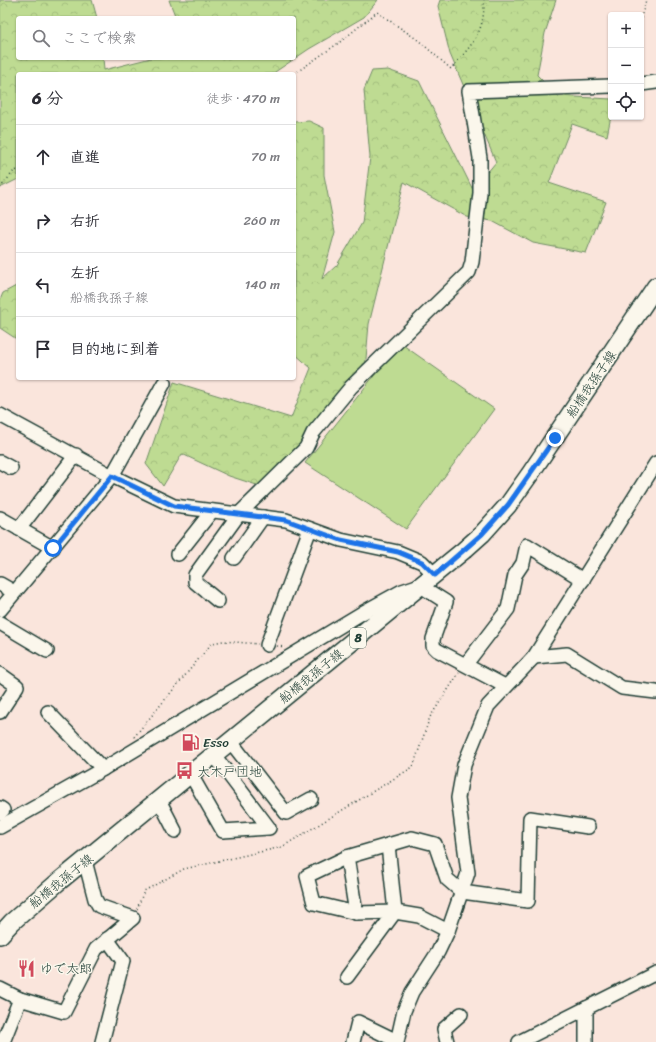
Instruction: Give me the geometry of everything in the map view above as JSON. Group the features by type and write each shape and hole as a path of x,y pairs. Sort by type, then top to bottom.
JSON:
{"main road":[{"name":"船橋我孫子線","path":"0,935 33,904 482,534 508,505 656,286"}],"street":[{"path":"644,84 656,82"},
{"path":"218,601 195,582 195,575 239,514 306,448 313,433 351,387 469,272 472,262 480,193 480,158 469,91 608,86"},
{"path":"0,610 112,476 164,383"},
{"path":"0,415 76,455 112,476 174,506 286,520 341,540 398,552 422,562 429,579 427,590 446,602 433,639 433,646 437,650 505,686"},
{"path":"19,529 76,455"},
{"path":"353,1042 358,1022 397,1042 404,1011 412,992 438,952 448,931 468,873 458,798 464,765 488,706 505,686 534,657 656,464"},
{"path":"178,554 212,511"},
{"path":"234,558 263,517"},
{"path":"0,518 53,548"},
{"path":"267,645 310,529"},
{"path":"466,664 508,609 515,575 523,562 527,545 583,580"},
{"path":"0,827 103,769 303,648 402,591 429,579"},
{"path":"0,584 14,592"},
{"path":"0,623 47,651"},
{"path":"534,657 567,654 622,688 656,692"},
{"path":"0,674 17,686 0,712"},
{"path":"48,712 103,769"},
{"path":"231,742 286,813 311,799"},
{"path":"191,775 222,831 269,828 214,755"},
{"path":"159,800 175,831"},
{"path":"0,808 3,810 0,813"},
{"path":"448,931 419,916 395,912 356,913 314,903 307,876 347,857 412,838 435,844 447,879 462,892 528,901 530,818 588,828"},
{"path":"347,976 395,912 388,845"},
{"path":"347,857 356,913"},
{"path":"0,989 20,999 64,1012 96,949 133,918 99,906 95,899 85,861"},
{"path":"102,1042 122,961 107,939"},
{"path":"526,1040 656,973"},
{"path":"3,1042 20,999"},
{"path":"586,1008 586,1042"},
{"path":"448,1042 444,1029 461,1014"}],"path":[{"path":"296,73 340,42 377,12 418,40 451,69 478,37 484,17 484,0"},
{"path":"643,12 646,0"},
{"path":"0,188 16,170"},
{"path":"133,738 212,643 223,641 303,648"}],"green space":[{"path":"0,0 92,0 96,16 16,16 16,60 103,60 104,70 143,60 293,60 275,72 16,72 16,180 0,188"},
{"path":"169,0 378,0 364,17 296,58 296,16 175,16"},
{"path":"440,0 556,0 545,33 537,75 558,96 608,99 608,120 610,120 607,136 572,124 549,183 606,202 586,253 533,243 492,221 467,217 404,182 369,324 365,370 319,438 269,489 229,476 182,454 163,486 146,464 174,382 291,418 311,368 296,355 296,122 309,121 324,128 324,175 335,232 322,279 337,265 362,223 370,157 364,90 372,71 388,70 419,81 473,190 496,162 450,54 438,6"},
{"path":"16,286 16,339 0,328 0,300 3,293"},
{"path":"400,343 494,409 406,529 305,463"}],"place":[{"name":"Esso","path":"190,742"},
{"name":"大木戸団地","path":"184,771"},
{"name":"ゆで太郎","path":"27,968"}],"route":[{"path":"53,548 112,476 174,506 286,520 341,540 398,552 422,562 435,575 482,534 508,505 555,438"}]}
